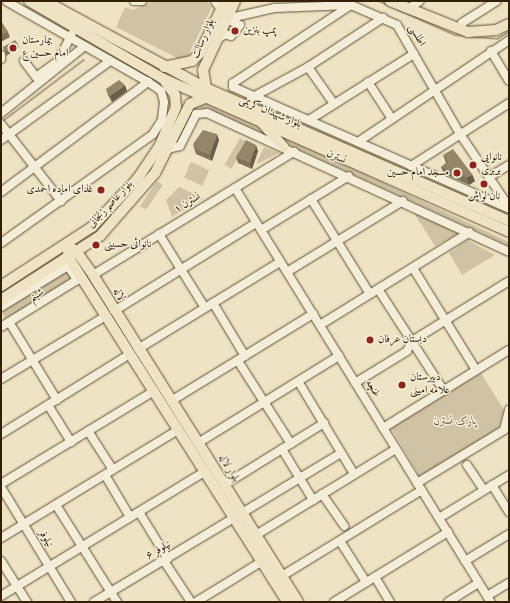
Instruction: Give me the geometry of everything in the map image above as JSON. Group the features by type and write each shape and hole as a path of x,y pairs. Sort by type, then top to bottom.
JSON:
{"main road":[{"name":"بلوار شهیدان کریمی","path":"29,1 73,33 162,78 509,232"},
{"name":"بلوار شهیدان کریمی","path":"46,1 163,67 206,88 241,102 509,221"},
{"name":"بلوار رسالت","path":"206,88 202,74 216,40 235,1"},
{"path":"390,1 468,32 496,30 509,24"},
{"name":"بلوار رسالت","path":"163,67 179,66 196,58 220,4"},
{"name":"بلوار عاصم زنجانی","path":"1,286 67,245 92,227 129,190 160,145 176,107 175,95 162,78"},
{"name":"بلوار عاصم زنجانی","path":"1,300 73,255 100,236 138,196 167,149 185,111 196,100 205,98"},
{"path":"260,121 284,147"},
{"path":"67,245 73,255"},
{"name":"لاله","path":"73,255 134,352"},
{"name":"بلوار لاله","path":"134,352 154,391 204,472 238,516 256,535 298,602"},
{"name":"بلوار لاله","path":"134,352 171,401 224,485 261,562 286,602"}],"street":[{"path":"1,243 153,134 162,120 164,102 161,91 85,46 73,33 6,1"},
{"path":"134,1 142,1"},
{"path":"408,9 420,1"},
{"path":"462,23 497,1"},
{"path":"350,6 233,83 233,87 410,166 509,208"},
{"name":"اطلسی","path":"226,18 274,8 350,6 383,18 397,25 460,134 489,177 506,195 509,208"},
{"path":"216,40 225,34 231,36 240,25 226,18"},
{"path":"241,102 308,67 383,18"},
{"path":"24,61 36,77 58,61 73,33"},
{"path":"358,142 509,40"},
{"path":"1,112 85,46"},
{"path":"491,51 509,81"},
{"path":"309,120 414,54"},
{"path":"1,140 110,61"},
{"path":"308,67 334,104"},
{"path":"1,192 148,82"},
{"path":"368,82 392,119"},
{"path":"410,166 509,103"},
{"name":"نسترن","path":"167,149 180,146 192,119 201,112 403,200 509,252"},
{"path":"1,124 61,200"},
{"name":"نسترن ۱","path":"88,278 294,152"},
{"path":"489,177 509,165"},
{"path":"1,379 181,270 311,199 348,176"},
{"name":"غنچه","path":"235,188 489,599"},
{"path":"311,199 370,294"},
{"path":"287,272 403,200"},
{"path":"320,325 470,232"},
{"path":"159,234 205,308"},
{"path":"1,434 280,262"},
{"path":"1,307 68,266 77,280 1,327"},
{"path":"413,268 476,370"},
{"name":"شبنم","path":"1,331 88,278"},
{"path":"355,382 406,351 412,341 509,281"},
{"path":"378,289 444,391"},
{"path":"213,303 264,402 291,444"},
{"path":"171,401 313,314"},
{"path":"11,325 57,400"},
{"path":"383,428 509,350"},
{"path":"198,443 339,356"},
{"path":"301,386 354,474"},
{"path":"1,486 154,391"},
{"path":"48,405 71,442"},
{"path":"282,576 340,541 504,430 509,410"},
{"path":"224,485 324,424"},
{"path":"1,538 178,430"},
{"path":"88,431 113,470"},
{"path":"282,449 313,500"},
{"path":"256,535 396,449"},
{"name":"نیلوفر ۶","path":"94,602 166,560 341,453"},
{"path":"467,465 484,490"},
{"path":"1,596 204,472"},
{"path":"105,475 130,517"},
{"path":"439,518 509,475"},
{"path":"492,485 509,512"},
{"name":"نیلوفر","path":"1,486 71,602"},
{"path":"322,494 344,526"},
{"path":"56,505 117,602"},
{"path":"139,512 191,602"},
{"path":"334,602 448,532"},
{"path":"465,560 509,534"},
{"path":"340,541 366,582"},
{"path":"1,561 26,602"},
{"path":"196,602 261,562"},
{"path":"375,577 390,602"},
{"path":"448,602 479,583"},
{"path":"489,599 509,583"}],"green space":[{"path":"152,1 207,1 212,7 185,62 116,27 125,7 133,10"},
{"path":"207,102 259,125 268,137 199,107 194,109 175,144 192,108"},
{"path":"272,130 509,242 509,246 284,143"},
{"path":"240,138 247,142 231,169 224,165"},
{"path":"264,147 279,153 257,164 257,162"},
{"path":"191,162 209,170 202,186 184,178"},
{"path":"157,181 163,185 146,210 140,206"},
{"path":"179,187 203,198 172,217 166,200"},
{"path":"412,210 460,233 435,246"},
{"path":"467,240 495,255 462,275 449,253"},
{"path":"68,269 74,280 5,319 1,311 1,306"},
{"name":"پارک نسترن","path":"481,373 504,410 499,428 420,477 391,428"}],"building":[{"path":"1,21 8,32 1,35"},
{"path":"15,40 18,44 5,52 3,47"},
{"path":"119,80 125,85 110,96 106,89"},
{"path":"203,130 217,134 210,155 194,148 193,144"},
{"path":"246,140 256,145 250,163 236,157"},
{"path":"453,149 472,174 467,178 441,167 448,162 443,155"}],"waterway":[{"path":"379,1 388,5"},
{"path":"397,9 455,35 466,36"},
{"path":"471,37 497,39 509,32"},
{"path":"3,121 84,60"}],"place":[{"name":"پمپ بنزین","path":"235,31"},
{"name":"بیمارستان امام حسین ع","path":"13,48"},
{"name":"نانوایی بربری","path":"473,165"},
{"name":"مسجد امام حسین","path":"457,173"},
{"name":"نان لواش","path":"484,184"},
{"name":"غذای اماده احمدی","path":"101,190"},
{"name":"نانوائی حسینی","path":"96,245"},
{"name":"دبستان عرفان","path":"370,340"},
{"name":"دبیرستان علامه امینی","path":"402,385"}]}
